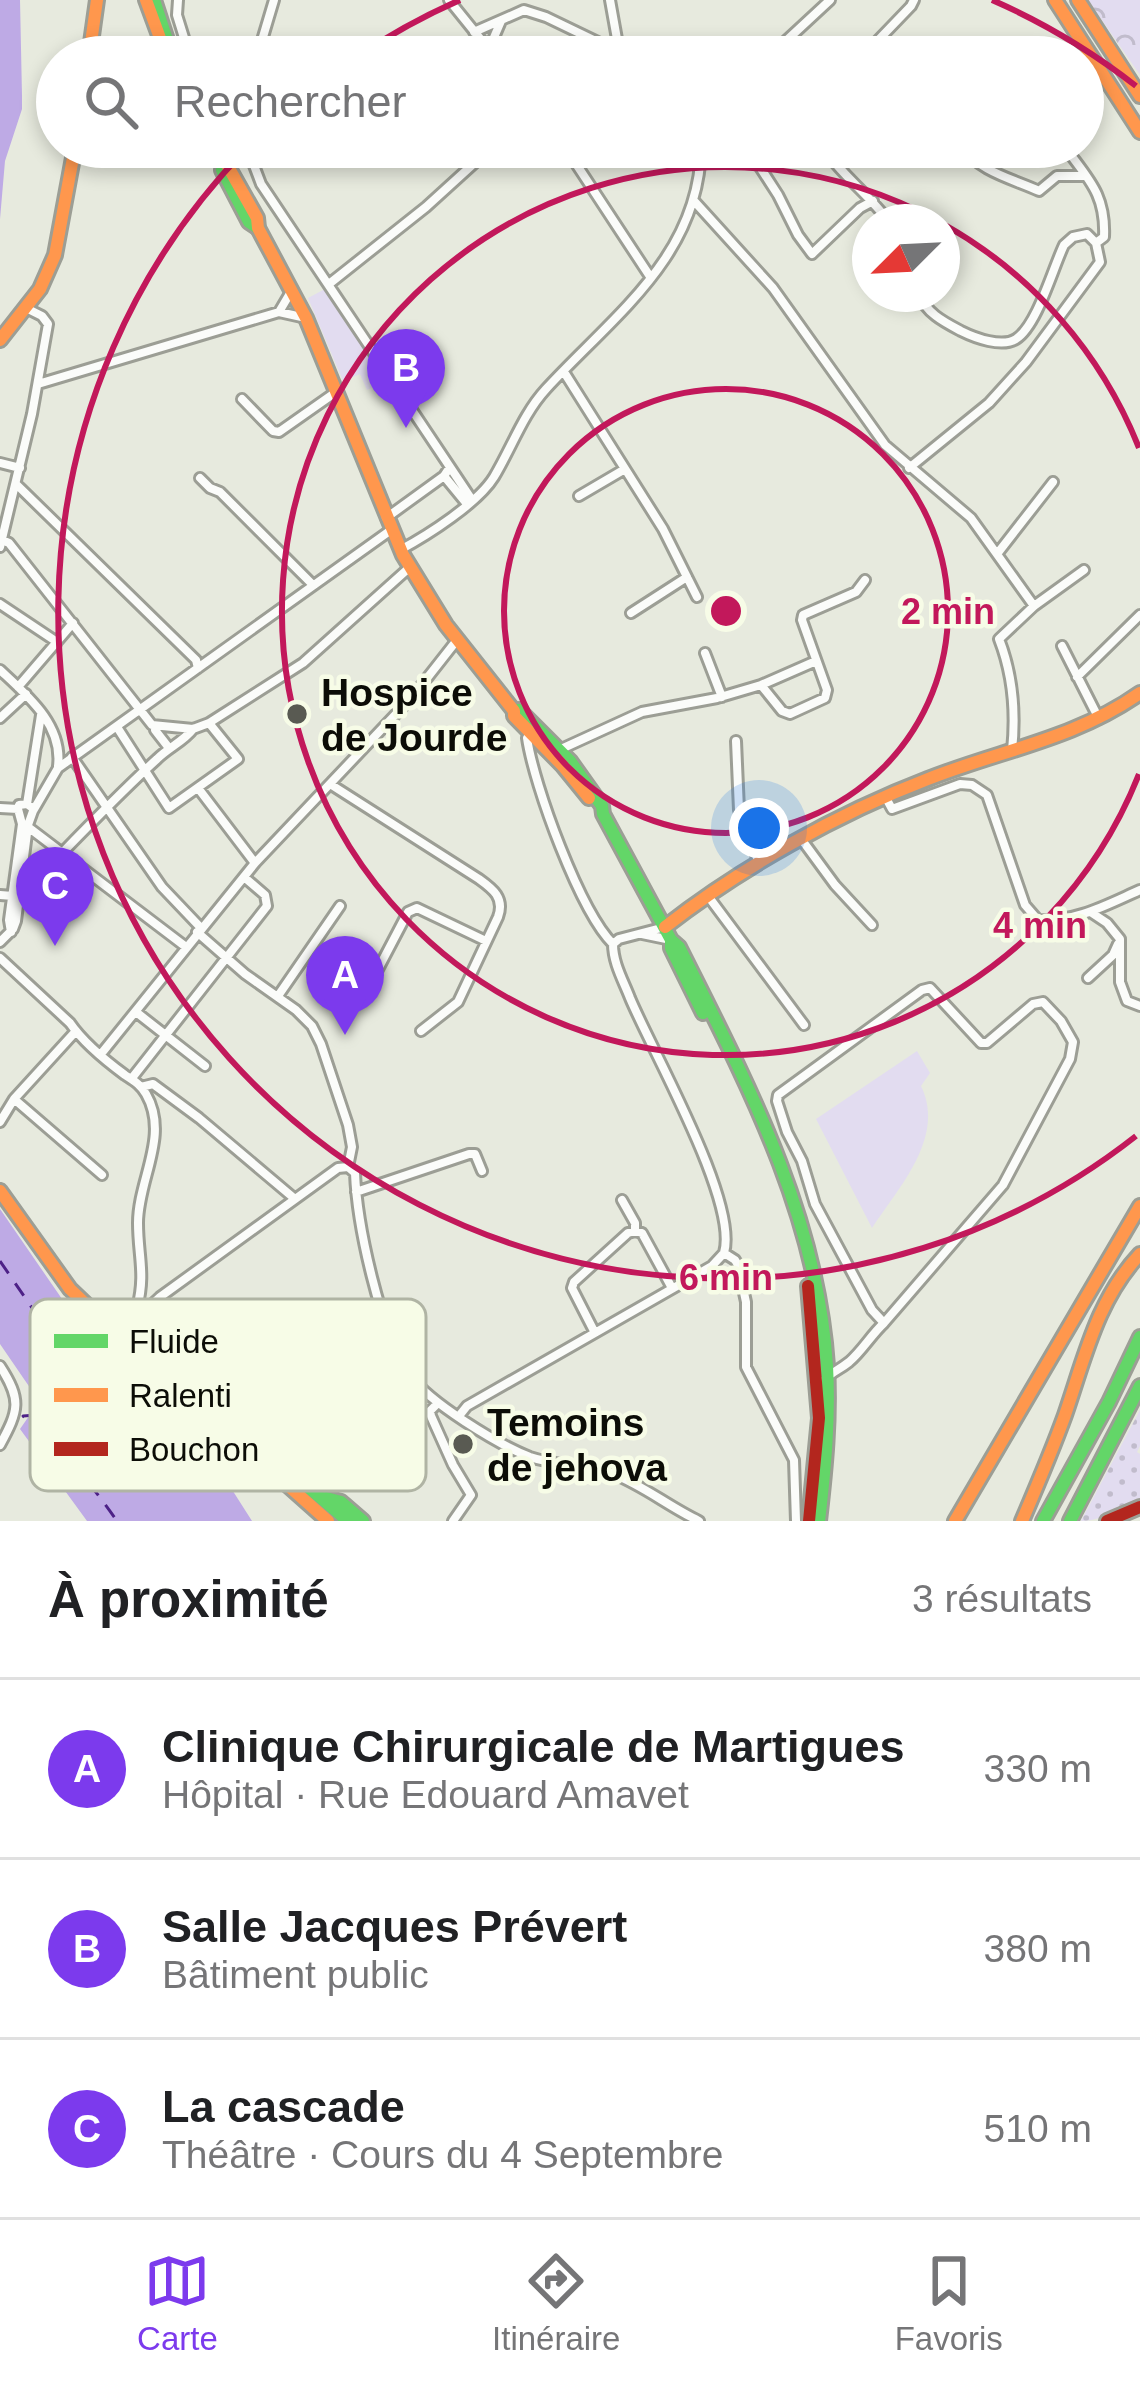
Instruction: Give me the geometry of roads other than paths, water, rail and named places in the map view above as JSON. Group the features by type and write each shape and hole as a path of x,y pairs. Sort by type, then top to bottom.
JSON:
{"main road":[{"path":"150,0 163,36"},
{"path":"1055,0 1078,36"},
{"path":"1078,0 1101,36"},
{"path":"92,36 97,4"},
{"path":"1104,40 1140,96"},
{"path":"1104,76 1140,132"},
{"path":"0,340 40,289 55,255 71,168"},
{"path":"224,168 249,222 258,228"},
{"path":"227,168 306,318 400,550 457,640 514,716 584,778 602,806 678,945 770,1134 807,1246 827,1373 828,1422 819,1521"},
{"path":"809,1521 818,1444 818,1388 808,1288 791,1204 757,1118 677,963 668,933 687,909 802,840 947,772 1050,742 1100,721 1140,693"},
{"path":"655,909 687,909"},
{"path":"0,1191 80,1299"},
{"path":"955,1521 1140,1206"},
{"path":"1022,1521 1064,1420 1102,1305 1119,1276 1140,1254"},
{"path":"1043,1521 1140,1337"},
{"path":"1070,1521 1140,1386"},
{"path":"294,1491 328,1521"},
{"path":"314,1491 348,1521"},
{"path":"323,1499 341,1502 363,1521"},
{"path":"1108,1521 1140,1507"}],"street":[{"path":"178,0 184,36"},
{"path":"263,36 274,0"},
{"path":"610,0 616,36"},
{"path":"791,36 830,0"},
{"path":"882,36 914,0"},
{"path":"452,1 477,36"},
{"path":"474,32 524,10 587,36"},
{"path":"497,36 502,20"},
{"path":"255,168 469,502"},
{"path":"329,284 469,168"},
{"path":"579,168 651,278"},
{"path":"400,550 427,535 493,479 530,410 651,278 695,202 700,168"},
{"path":"760,168 812,254 873,201"},
{"path":"840,168 875,204"},
{"path":"988,168 1040,191 1057,176 1088,176"},
{"path":"1082,168 1105,212 1104,236 1096,243"},
{"path":"244,195 261,184"},
{"path":"695,202 773,288 875,432 909,468 970,518 1034,606"},
{"path":"909,468 989,403 1026,362 1100,262 1096,243 1087,234 1072,237 1064,245 1032,318 1018,338 1001,343 967,334 932,312"},
{"path":"279,312 292,290"},
{"path":"26,308 48,324 1,543 9,543 156,726 193,729 209,723 303,663 410,567"},
{"path":"38,384 279,312 306,318"},
{"path":"564,372 663,529 698,597"},
{"path":"242,399 279,432 336,392"},
{"path":"0,463 20,468"},
{"path":"579,496 626,469"},
{"path":"11,932 26,807 58,768 313,585 447,471"},
{"path":"200,478 313,585"},
{"path":"997,554 1053,482"},
{"path":"16,484 154,617 196,660 198,668"},
{"path":"1012,753 1014,703 999,639 1084,570"},
{"path":"631,613 687,577"},
{"path":"761,685 790,714 825,698 827,690 803,615 856,592 865,580"},
{"path":"0,604 57,642"},
{"path":"1077,677 1140,614"},
{"path":"0,718 73,623"},
{"path":"101,1054 256,863 413,696 457,640"},
{"path":"1062,646 1100,721"},
{"path":"705,653 722,697"},
{"path":"556,753 641,712 722,697 816,661"},
{"path":"0,670 41,713 59,743 58,768"},
{"path":"0,942 16,921 26,807 41,713"},
{"path":"117,728 169,808 238,759 209,723"},
{"path":"156,726 168,748"},
{"path":"62,854 106,807 193,729"},
{"path":"459,1416 467,1406 712,1266 724,1253 727,1241 721,1207 690,1126 614,960 613,944 594,920 554,827 529,754 526,738 534,730"},
{"path":"736,741 739,810 759,863"},
{"path":"72,758 199,930 245,974 312,1026 348,1125 352,1147 348,1167"},
{"path":"330,784 493,890 500,902 501,910 458,1002 421,1030"},
{"path":"886,798 892,809 960,784 972,784 987,795 1025,905 1038,920 1092,913 1140,890"},
{"path":"197,788 256,863"},
{"path":"0,808 26,807"},
{"path":"26,826 185,946"},
{"path":"802,840 872,925"},
{"path":"132,1078 268,903 266,895 244,877"},
{"path":"0,895 13,896"},
{"path":"708,896 804,1025"},
{"path":"278,996 340,906"},
{"path":"364,996 408,912 417,908 486,941"},
{"path":"640,934 655,909"},
{"path":"1092,913 1120,939 1120,982 1127,1001 1140,1006"},
{"path":"613,944 640,934 668,933"},
{"path":"1088,979 1113,955 1119,942"},
{"path":"0,958 132,1078 150,1103 156,1125 138,1222 142,1299"},
{"path":"818,1388 827,1373 845,1365 884,1323 1003,1185 1070,1059 1073,1042 1043,1003 1033,1004 987,1043 981,1043 926,989 778,1095 815,1204 872,1310 884,1323"},
{"path":"136,1012 205,1066"},
{"path":"0,1122 14,1099 76,1031"},
{"path":"141,1087 152,1083 296,1199"},
{"path":"14,1099 102,1175"},
{"path":"356,1192 469,1154 475,1154 482,1171"},
{"path":"143,1286 158,1299 338,1168 348,1167 355,1173 364,1242 379,1299"},
{"path":"622,1200 635,1231"},
{"path":"594,1331 572,1288 628,1233 642,1233 672,1288"},
{"path":"724,1253 738,1265 746,1303 744,1355 750,1377 794,1460 796,1521"},
{"path":"0,1366 16,1395 0,1445"},
{"path":"426,1393 525,1455 607,1472 699,1521"},
{"path":"438,1402 431,1415 471,1495 456,1520"}],"place":[{"name":"Salle Jacques Prévert","path":"406,428"},
{"name":"Hospice de Jourde","path":"297,714"},
{"name":"La cascade","path":"55,946"},
{"name":"Clinique Chirurgicale de Martigues","path":"345,1035"},
{"name":"Temoins de jehova","path":"463,1444"}]}
